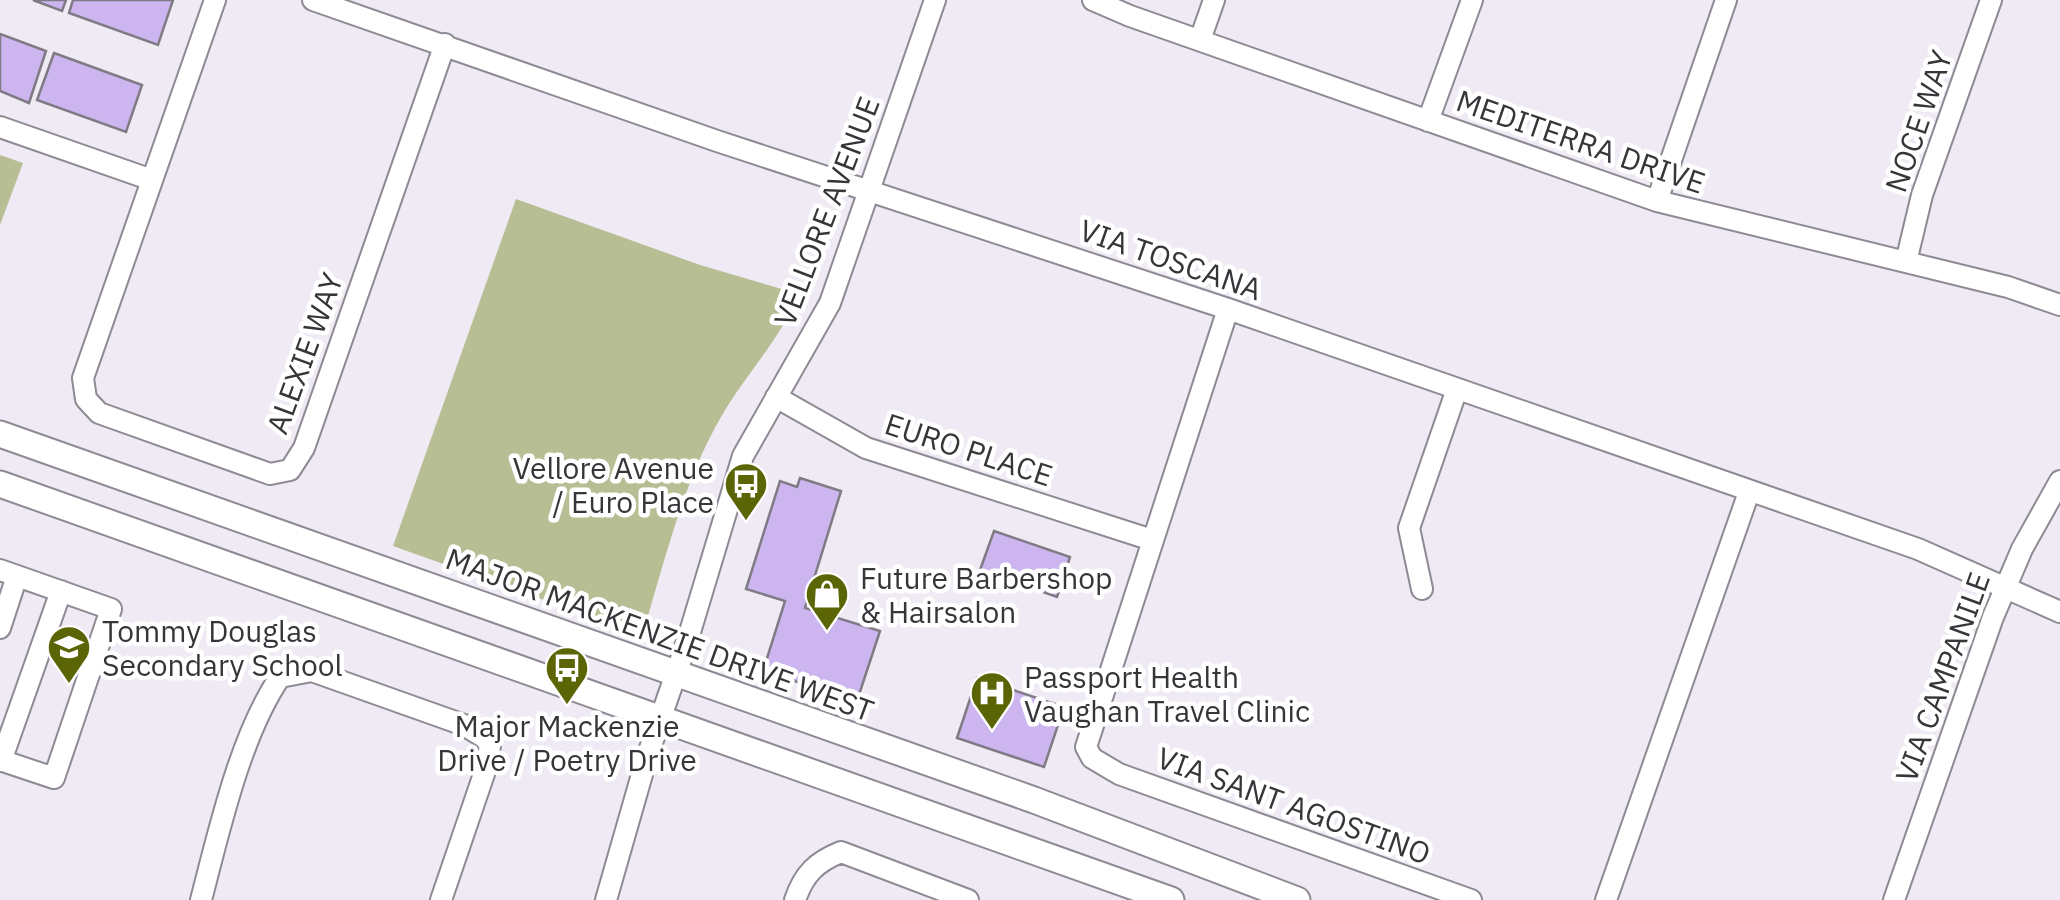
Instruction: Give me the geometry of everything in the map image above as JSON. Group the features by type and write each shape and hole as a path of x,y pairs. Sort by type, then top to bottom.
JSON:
{"main road":[{"name":"MAJOR MACKENZIE DRIVE WEST","path":"0,434 1034,800 1296,900"},
{"path":"0,484 1171,900"}],"street":[{"name":"ALEXIE WAY","path":"215,0 83,378 86,399 100,413 270,474 290,470 304,448 445,44"},
{"name":"VIA TOSCANA","path":"313,0 717,141 1228,309 1918,549 2060,612"},
{"name":"VELLORE AVENUE","path":"606,900 743,456 830,303 936,0"},
{"name":"MEDITERRA DRIVE","path":"1093,0 1657,201 2034,294 2060,305"},
{"path":"1200,40 1214,0"},
{"path":"1428,121 1472,0"},
{"path":"1657,201 1726,0"},
{"name":"NOCE WAY","path":"1906,262 1922,195 1991,0"},
{"path":"0,127 152,180"},
{"name":"VIA SANT AGOSTINO","path":"1228,309 1086,747 1092,758 1119,774 1471,900"},
{"path":"1422,590 1409,528 1458,389"},
{"name":"EURO PLACE","path":"776,397 866,448 1152,540"},
{"name":"VIA CAMPANILE","path":"1894,900 2006,587 2060,481"},
{"path":"1606,900 1749,492"},
{"path":"0,628 9,573 61,591 111,609 54,778 1,761 61,591"},
{"path":"200,900 262,703 280,677 312,671 464,725 485,738 490,746 442,900"},
{"path":"795,900 801,882 820,860 841,852 968,900"}],"green space":[{"path":"0,155 23,163 0,225"},
{"path":"516,199 700,265 799,294 708,441 677,519 645,626 628,630 393,546"}],"building":[{"path":"33,0 66,0 62,11"},
{"path":"73,0 173,0 158,45 69,13"},
{"path":"0,34 46,51 29,103 0,91"},
{"path":"54,53 142,85 126,132 37,100"},
{"path":"800,478 841,491 805,608 880,631 857,701 763,671 785,601 746,589 780,481 797,487"},
{"path":"994,531 1070,557 1057,597 980,570"},
{"path":"977,678 1064,707 1044,767 957,738"}],"place":[{"name":"Vellore Avenue / Euro Place","path":"746,522"},
{"name":"Future Barbershop & Hairsalon","path":"827,632"},
{"name":"Tommy Douglas Secondary School","path":"69,685"},
{"name":"Major Mackenzie Drive / Poetry Drive","path":"567,706"},
{"name":"Passport Health Vaughan Travel Clinic","path":"992,731"}]}
